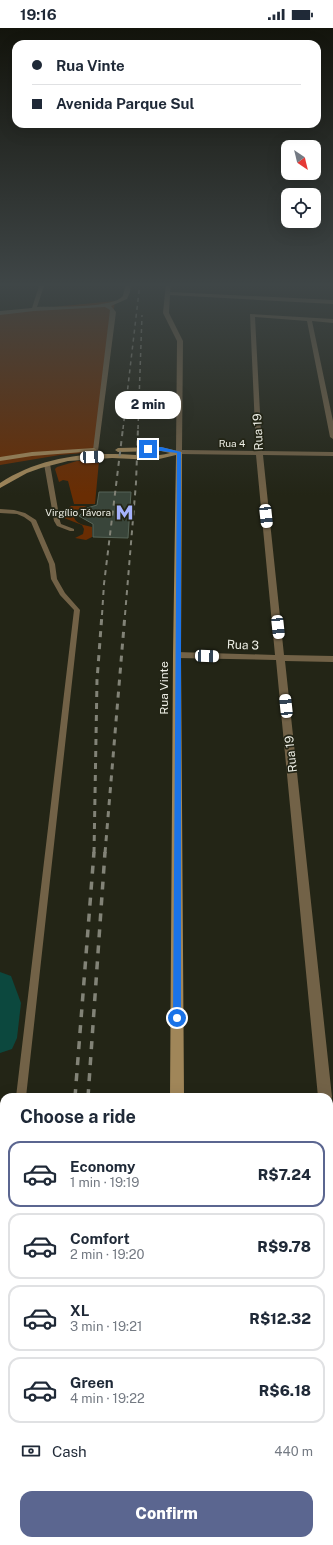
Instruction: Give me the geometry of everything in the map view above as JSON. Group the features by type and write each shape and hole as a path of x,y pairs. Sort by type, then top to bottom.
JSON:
{"street":[{"path":"96,450 108,354"},
{"name":"Rua Vinte","path":"177,1093 177,655 180,354"},
{"name":"Rua 19","path":"254,354 259,453 282,659 326,1093"},
{"path":"317,354 333,437"},
{"path":"0,459 32,454 96,450 161,449 179,452"},
{"path":"0,486 8,479 47,464 68,459 92,457 162,457 179,452"},
{"name":"Rua 4","path":"179,452 333,454"},
{"name":"Rua 3","path":"177,655 282,659 333,659"}],"lane":[{"path":"47,464 57,521 59,525 72,530"},
{"path":"0,511 20,513 30,517 34,521 52,564 54,579 62,594 77,610 21,1093"}],"shaded area":[{"path":"0,354 108,354 95,452 60,455 0,465"},
{"path":"77,461 99,461 95,504 74,504 68,481 63,480 59,482 55,469"},
{"path":"71,506 87,506 77,510 73,514 77,522 92,527 92,537 86,540 75,538 83,534 84,529 82,525 64,518 64,513"}],"building":[{"path":"99,492 131,492 128,538 93,537 93,524 79,516 87,508 97,505"}],"waterway":[{"path":"0,986 5,1003 0,1038"}],"railway":[{"path":"123,429 132,354"},
{"path":"138,429 141,354"},
{"path":"102,615 104,584 123,428"},
{"path":"125,615 136,483 138,428"},
{"path":"94,853 97,680 102,614"},
{"path":"105,853 125,614"},
{"path":"75,1093 94,852"},
{"path":"88,1093 105,852"}],"place":[{"name":"Virgílio Távora","path":"124,512"}],"route":[{"path":"148,449 161,449 179,452 177,671 177,1018"}]}
